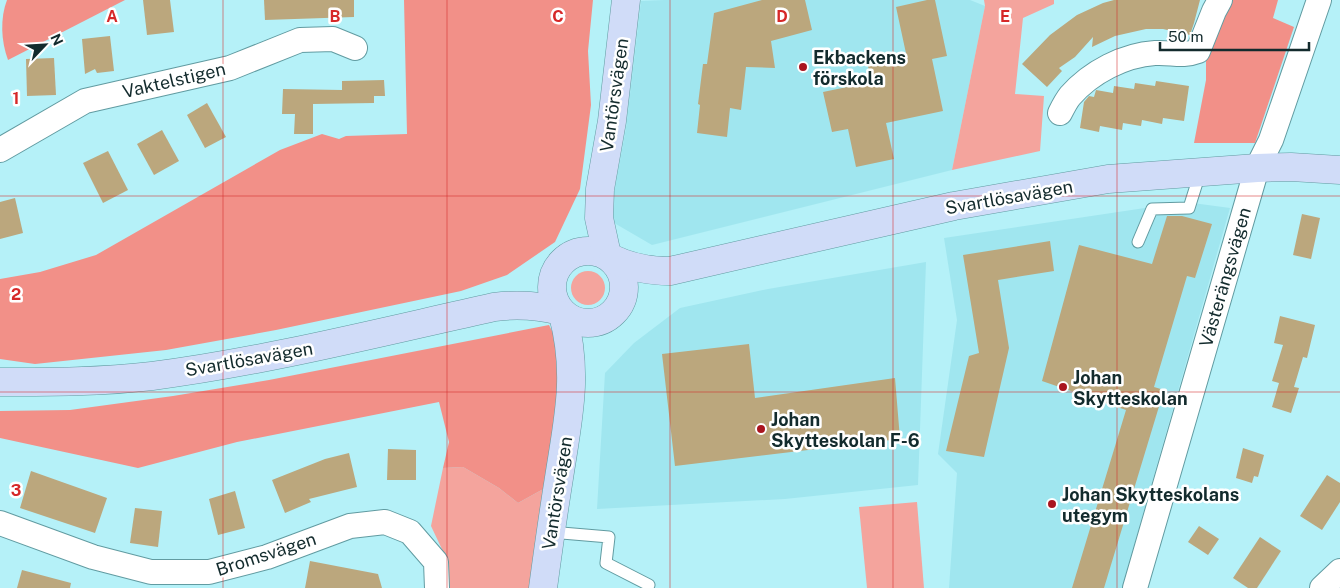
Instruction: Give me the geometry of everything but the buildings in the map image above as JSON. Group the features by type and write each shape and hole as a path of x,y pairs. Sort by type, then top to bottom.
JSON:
{"street":[{"name":"Vantörsvägen","path":"562,263 591,218 600,189 612,121 626,0"},
{"path":"1060,113 1069,97 1083,84 1108,67 1141,54 1166,52 1187,55 1198,51 1220,0"},
{"name":"Västerängsvägen","path":"1135,588 1256,168 1271,140 1319,0"},
{"name":"Vaktelstigen","path":"0,150 85,101 230,68 300,40 333,38 355,48"},
{"name":"Svartlösavägen","path":"610,257 642,270 670,271 954,206 1108,179 1256,168 1340,170"},
{"name":"Vantörsvägen","path":"600,189 599,218 610,257"},
{"path":"589,251 610,257 624,279 624,291 622,302 610,316 594,323 582,323 562,313 555,302 552,290 553,278 562,263 577,253 589,251"},
{"name":"Svartlösavägen","path":"494,307 520,297 536,287 562,263"},
{"name":"Svartlösavägen","path":"610,316 645,286 684,268"},
{"name":"Svartlösavägen","path":"0,382 60,382 152,376 246,361 494,307 541,306 562,313"},
{"name":"Vantörsvägen","path":"562,313 572,358 572,398"},
{"name":"Vantörsvägen","path":"543,588 550,532 572,398 593,335 610,316"},
{"name":"Bromsvägen","path":"0,523 93,556 151,572 209,572 267,557 350,526 385,522 410,532 436,562 437,588"},
{"path":"1322,588 1340,571"}],"lane":[{"path":"1138,242 1152,209 1189,208 1200,172"},
{"path":"550,532 608,537 606,563 650,585"}],"shaded area":[{"path":"7,0 125,0 8,60 2,30 3,14"},
{"path":"404,0 593,0 588,51 591,105 580,189 555,242 507,275 461,291 276,330 166,350 35,364 0,359 0,279 40,272 96,255 280,150 322,134 339,139 346,136 407,134"},
{"name":"Ekbackens förskola","path":"970,0 985,6 952,170 652,245 609,220 626,128 641,1"},
{"path":"984,0 1054,0 1054,4 1023,18 1015,94 1044,96 1040,151 952,170 985,6"},
{"path":"1233,0 1278,0 1273,18 1294,27 1255,143 1194,143 1206,80 1206,45"},
{"name":"Johan Skytteskolan","path":"1185,202 1230,208 1122,588 949,588 957,473 938,454 957,320 944,238"},
{"name":"Johan Skytteskolan F-6","path":"926,262 918,485 785,499 597,509 605,373 634,343 680,308 768,289"},
{"path":"588,271 595,272 600,276 604,281 604,295 600,300 595,304 588,305 581,304 576,300 572,295 571,288 572,281 576,276 581,272"},
{"path":"549,325 563,353 547,487 518,503 499,488 463,467 443,468 449,442 439,402 237,442 138,468 0,438 0,411 70,410 173,396 269,380"},
{"path":"463,467 499,488 518,503 547,487 535,588 449,588 448,562 431,526 443,468"},
{"path":"917,502 924,588 867,588 859,507"}],"place":[{"name":"Ekbackens förskola","path":"803,67"},
{"name":"Johan Skytteskolan","path":"1063,387"},
{"name":"Johan Skytteskolan F-6","path":"761,429"},
{"name":"Johan Skytteskolans utegym","path":"1052,504"}]}
